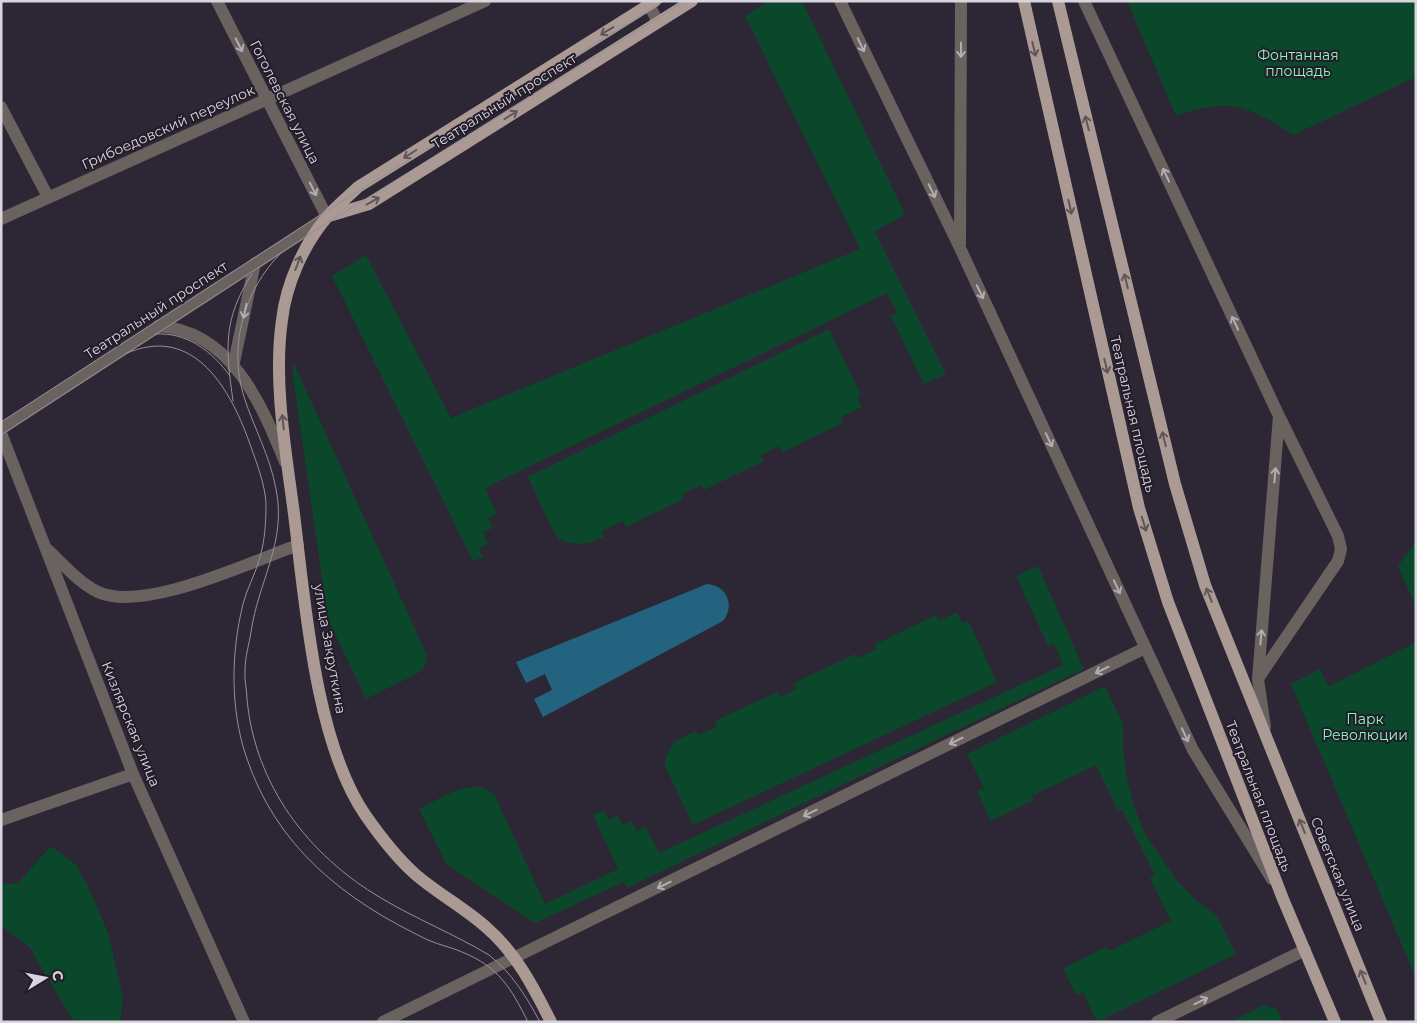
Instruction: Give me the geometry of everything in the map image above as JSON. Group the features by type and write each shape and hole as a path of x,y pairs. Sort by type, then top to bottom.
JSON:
{"main road":[{"name":"Театральный проспект","path":"327,217 368,204 692,1"},
{"name":"Театральная площадь","path":"1024,1 1138,508 1168,602 1283,898"},
{"name":"Театральная площадь","path":"1058,1 1175,484 1205,585 1266,737"},
{"name":"Театральный проспект","path":"327,217 358,187 650,3"},
{"name":"улица Закруткина","path":"327,217 298,259 282,319 280,385 288,471 319,687 334,743 347,779 365,814 389,846 415,874 488,929 515,958 551,1022"},
{"name":"Советская улица","path":"1266,737 1381,1022"},
{"path":"1283,898 1335,1022"}],"street":[{"name":"Гоголевская улица","path":"217,1 327,217"},
{"name":"Грибоедовский переулок","path":"1,220 48,197 485,1"},
{"name":"Театральная площадь","path":"840,1 960,248 1193,750 1283,898"},
{"name":"Театральная площадь","path":"960,248 961,1"},
{"path":"1084,1 1338,536 1341,550 1338,561 1258,679"},
{"path":"650,3 658,22"},
{"path":"1,107 48,197"},
{"name":"Театральный проспект","path":"1,428 327,217"},
{"path":"233,367 255,263"},
{"name":"улица Закруткина","path":"158,326 173,327 211,343 233,367 256,398 288,471"},
{"name":"Театральная площадь","path":"1266,737 1258,679 1280,416"},
{"name":"Кизлярская улица","path":"1,433 133,774 244,1022"},
{"path":"46,549 97,592 120,598 134,598 181,587 298,545"},
{"path":"384,1022 1145,648"},
{"path":"1,820 133,774"},
{"path":"1157,1022 1305,950"}],"green space":[{"path":"769,1 802,1 905,214 875,232 946,374 924,384 891,316 897,313 887,293 485,488 497,514 488,518 493,528 483,532 488,544 479,548 483,557 473,561 332,276 366,255 451,418 860,249 745,16"},
{"name":"Фонтанная площадь","path":"1127,1 1416,1 1416,77 1293,135 1263,117 1238,107 1210,107 1176,116"},
{"path":"829,329 861,395 857,397 862,407 841,417 843,423 783,452 779,446 761,455 764,461 704,490 701,485 682,494 684,499 626,527 623,521 602,531 604,537 598,540 576,544 559,539 551,527 528,477"},
{"path":"293,362 427,655 425,666 418,673 366,699 328,619 293,377"},
{"path":"1416,541 1416,607 1398,566"},
{"path":"1038,566 1084,669 627,888 624,882 535,923 447,865 419,809 447,794 468,787 478,787 487,790 495,796 545,904 618,869 593,815 604,810 608,820 618,815 623,825 632,821 637,831 646,827 659,853 1063,665 1054,643 1048,646 1016,576"},
{"path":"957,612 962,623 968,620 997,682 693,825 665,766 666,757 675,741 696,731 699,735 718,726 715,721 777,692 780,697 797,689 794,683 855,654 858,658 877,649 874,645 936,615 939,621"},
{"name":"Парк Революции","path":"1416,642 1416,978 1291,684 1320,669 1328,687"},
{"path":"1105,686 1123,724 1123,751 1127,779 1134,806 1144,832 1175,878 1194,898 1217,916 1236,954 1097,1022 1083,992 1076,995 1063,968 1106,947 1109,951 1171,921 1150,878 1155,875 1122,809 1118,811 1096,765 1032,796 1034,800 991,821 977,791 984,788 967,754"},
{"path":"51,846 75,864 88,886 108,933 123,998 120,1022 74,1022 30,948 1,926 1,884 18,883"},
{"path":"1264,1005 1277,1009 1283,1022 1230,1022"}],"water":[{"path":"707,584 719,588 727,597 729,609 723,621 543,717 534,699 552,690 545,674 526,683 516,662"}],"tram line":[{"path":"1,422 325,212 664,1"},
{"path":"1,435 330,221 685,1"},
{"path":"281,253 257,284 249,301 239,339 238,358 239,378 244,397 270,465 276,489 278,508 278,527 275,544 259,596 245,665 247,699 252,730 261,760 274,788 290,815 330,861 355,881 381,898 489,955 505,969 518,986 540,1022"},
{"path":"233,401 228,351 231,321 235,306 252,274"},
{"path":"155,334 178,336 198,345 207,351 230,376"},
{"path":"125,354 150,347 172,347 191,355 207,368 221,385 233,405 258,467 265,496 265,530 260,557 245,598 239,623 234,661 234,680 237,719 246,756 259,788 275,818 295,844 317,867 341,888 368,907 428,940 458,950 486,964 509,989 528,1022"}]}
